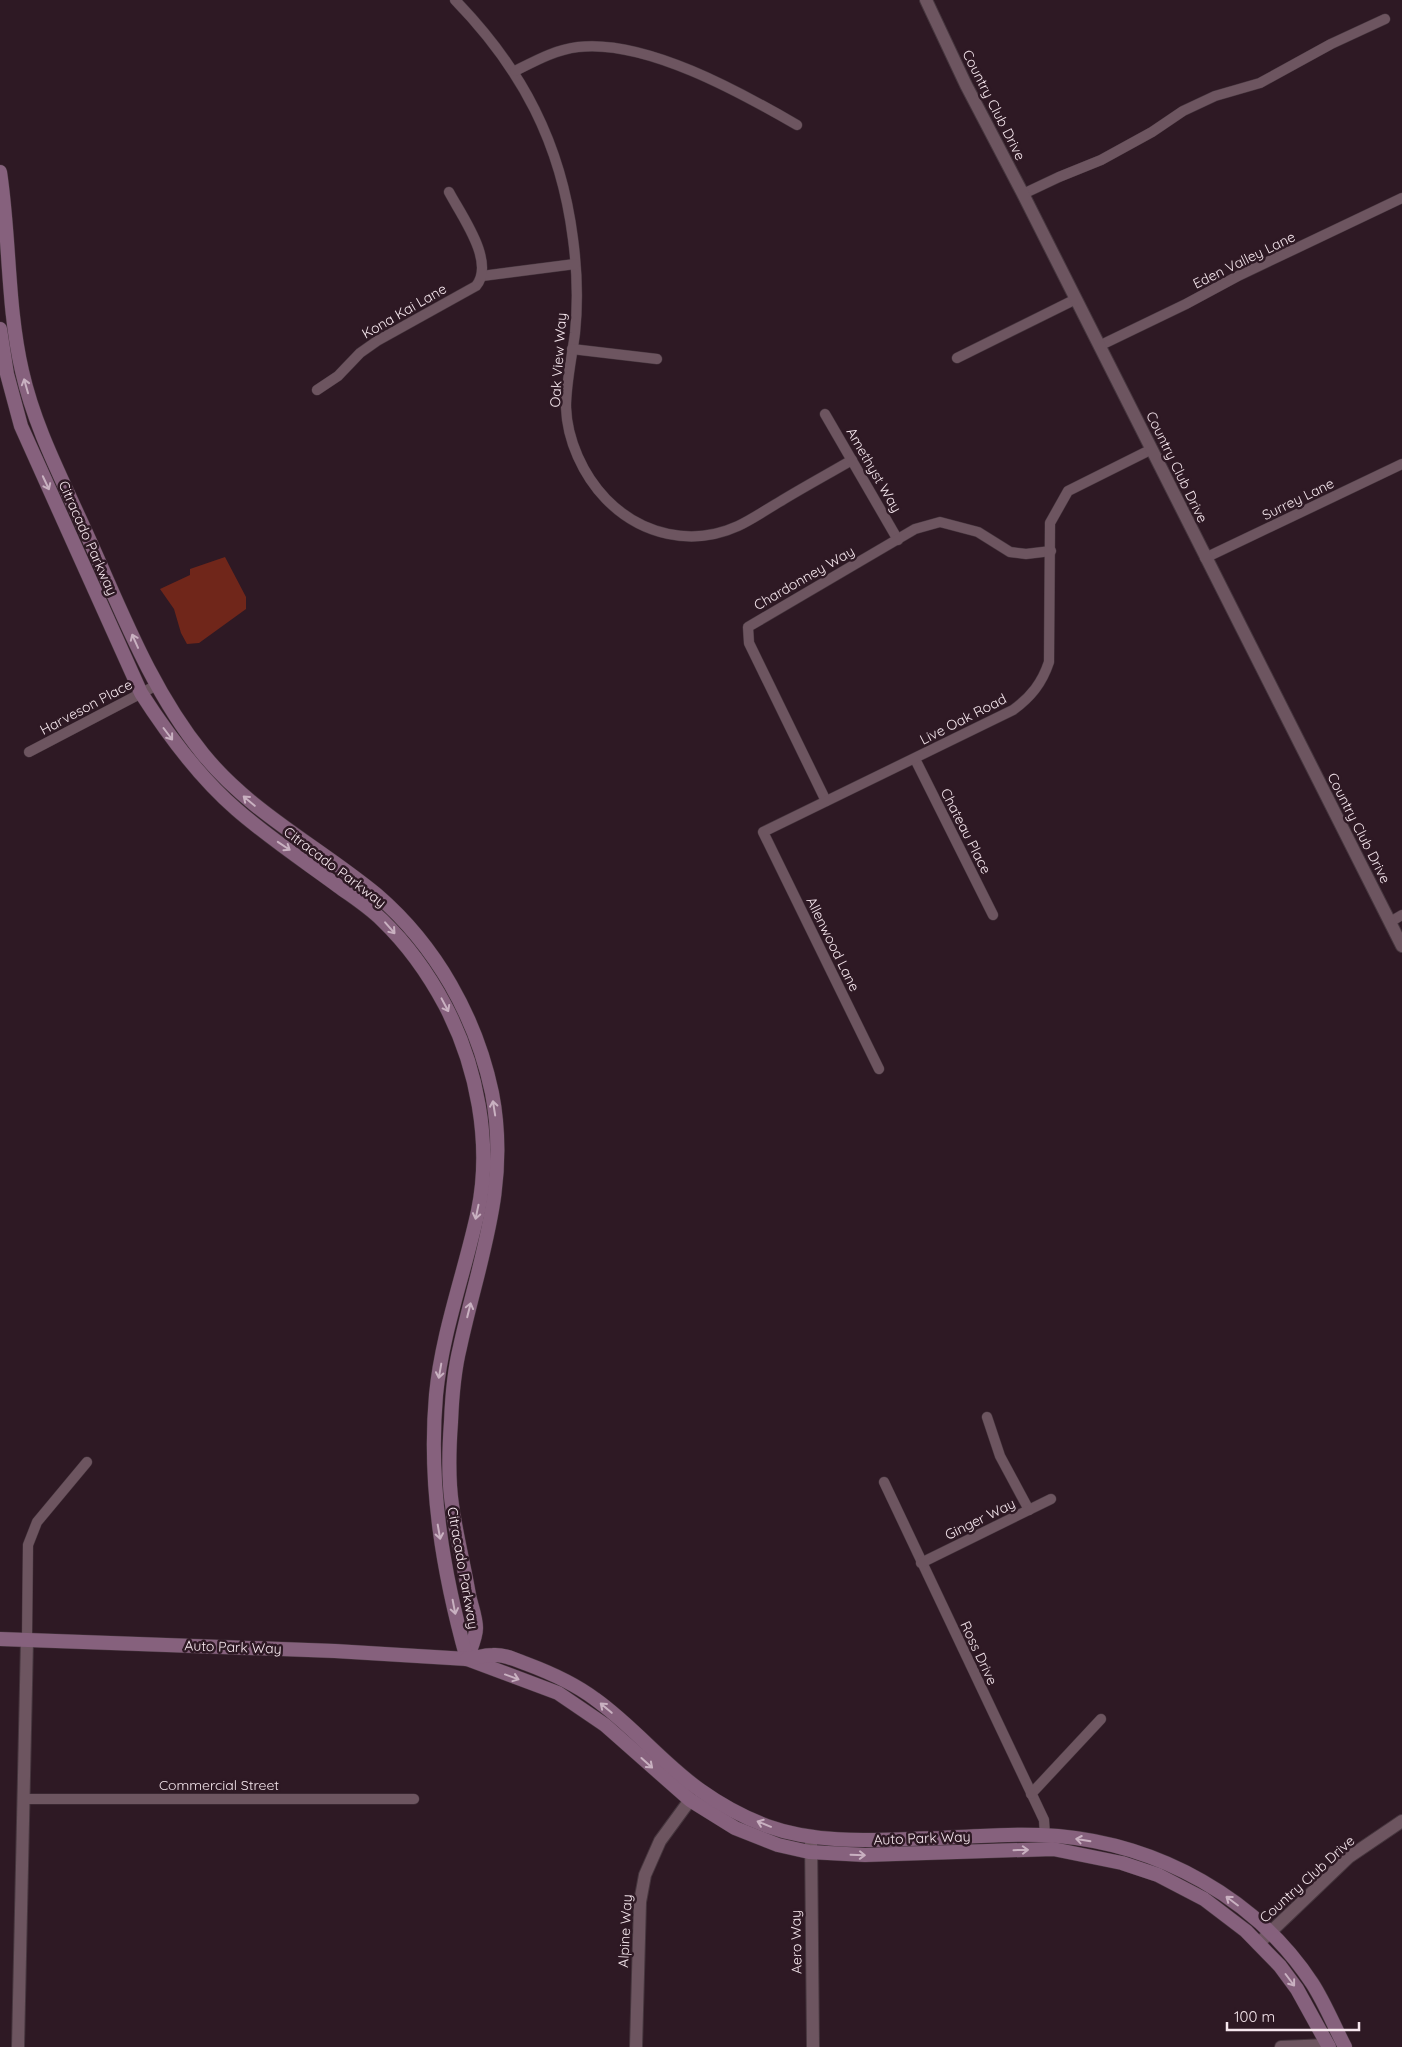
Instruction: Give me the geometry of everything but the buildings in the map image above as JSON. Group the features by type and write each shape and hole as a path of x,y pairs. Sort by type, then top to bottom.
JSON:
{"main road":[{"name":"Citracado Parkway","path":"0,172 18,352 30,402 47,446 155,686 193,742 235,788 270,818 376,895 408,926 443,971 457,995 478,1042 495,1114 497,1164 496,1192 492,1218 459,1350 451,1412 452,1504 476,1630 467,1660"},
{"name":"Citracado Parkway","path":"0,329 7,374 21,426 141,693 184,755 234,807 270,837 383,920 433,984 455,1026 466,1056 481,1122 481,1179 478,1208 439,1373 436,1395 434,1483 438,1526 467,1660"},
{"name":"Auto Park Way","path":"0,1639 335,1651 467,1660 494,1654 509,1657 568,1682 595,1699 693,1784 731,1811 769,1827 811,1836 845,1840 1045,1836 1090,1841 1120,1847 1176,1868 1226,1896 1269,1933 1312,1983 1345,2047"},
{"name":"Auto Park Way","path":"467,1660 558,1694 584,1710 690,1800 735,1828 778,1845 810,1852 865,1855 1052,1849 1106,1859 1151,1872 1183,1887 1229,1916 1258,1944 1297,1989 1328,2046"}],"street":[{"name":"Oak View Way","path":"455,0 475,21 514,71 549,138 565,192 574,240 575,264 575,332 566,406 568,430 578,458 600,493 620,514 645,528 671,536 716,534 738,526 852,460"},
{"name":"Country Club Drive","path":"926,0 966,85 1023,194 1402,946"},
{"path":"1023,194 1101,160 1152,132 1183,111 1215,96 1260,83 1331,44 1385,18"},
{"path":"514,71 552,52 578,47 604,46 647,56 692,72 746,96 797,125"},
{"path":"449,192 482,259 482,276 575,264"},
{"name":"Eden Valley Lane","path":"1099,346 1186,304 1240,274 1402,198"},
{"name":"Kona Kai Lane","path":"317,390 338,376 360,353 376,341 476,286 482,276"},
{"path":"957,358 1076,299"},
{"path":"572,349 657,358"},
{"name":"Amethyst Way","path":"825,414 898,540"},
{"name":"Live Oak Road","path":"763,832 915,759 1013,710 1026,701 1040,683 1049,662 1050,523 1068,490 1152,449"},
{"name":"Surrey Lane","path":"1205,558 1402,464"},
{"name":"Chardonney Way","path":"826,801 749,643 748,627 915,529 940,522 978,532 1010,552 1026,554 1050,551"},
{"name":"Harveson Place","path":"29,752 155,686"},
{"name":"Chateau Place","path":"915,759 993,915"},
{"name":"Allenwood Lane","path":"763,832 879,1068"},
{"path":"1390,922 1402,916"},
{"path":"987,1417 1000,1456 1029,1510"},
{"path":"18,2047 28,1545 37,1522 87,1462"},
{"name":"Ross Drive","path":"884,1482 1044,1820 1045,1836"},
{"name":"Ginger Way","path":"921,1563 1051,1499"},
{"path":"1031,1794 1101,1719"},
{"name":"Commercial Street","path":"24,1799 414,1799"},
{"name":"Alpine Way","path":"636,2047 640,1902 645,1874 660,1841 690,1800"},
{"name":"Country Club Drive","path":"1258,1944 1349,1857 1402,1821"},
{"name":"Aero Way","path":"811,1836 813,2047"},
{"path":"1281,2047 1328,2046"}],"shaded area":[{"path":"225,557 246,597 246,609 199,643 187,644 181,633 174,609 160,589 190,575 190,569"}]}
